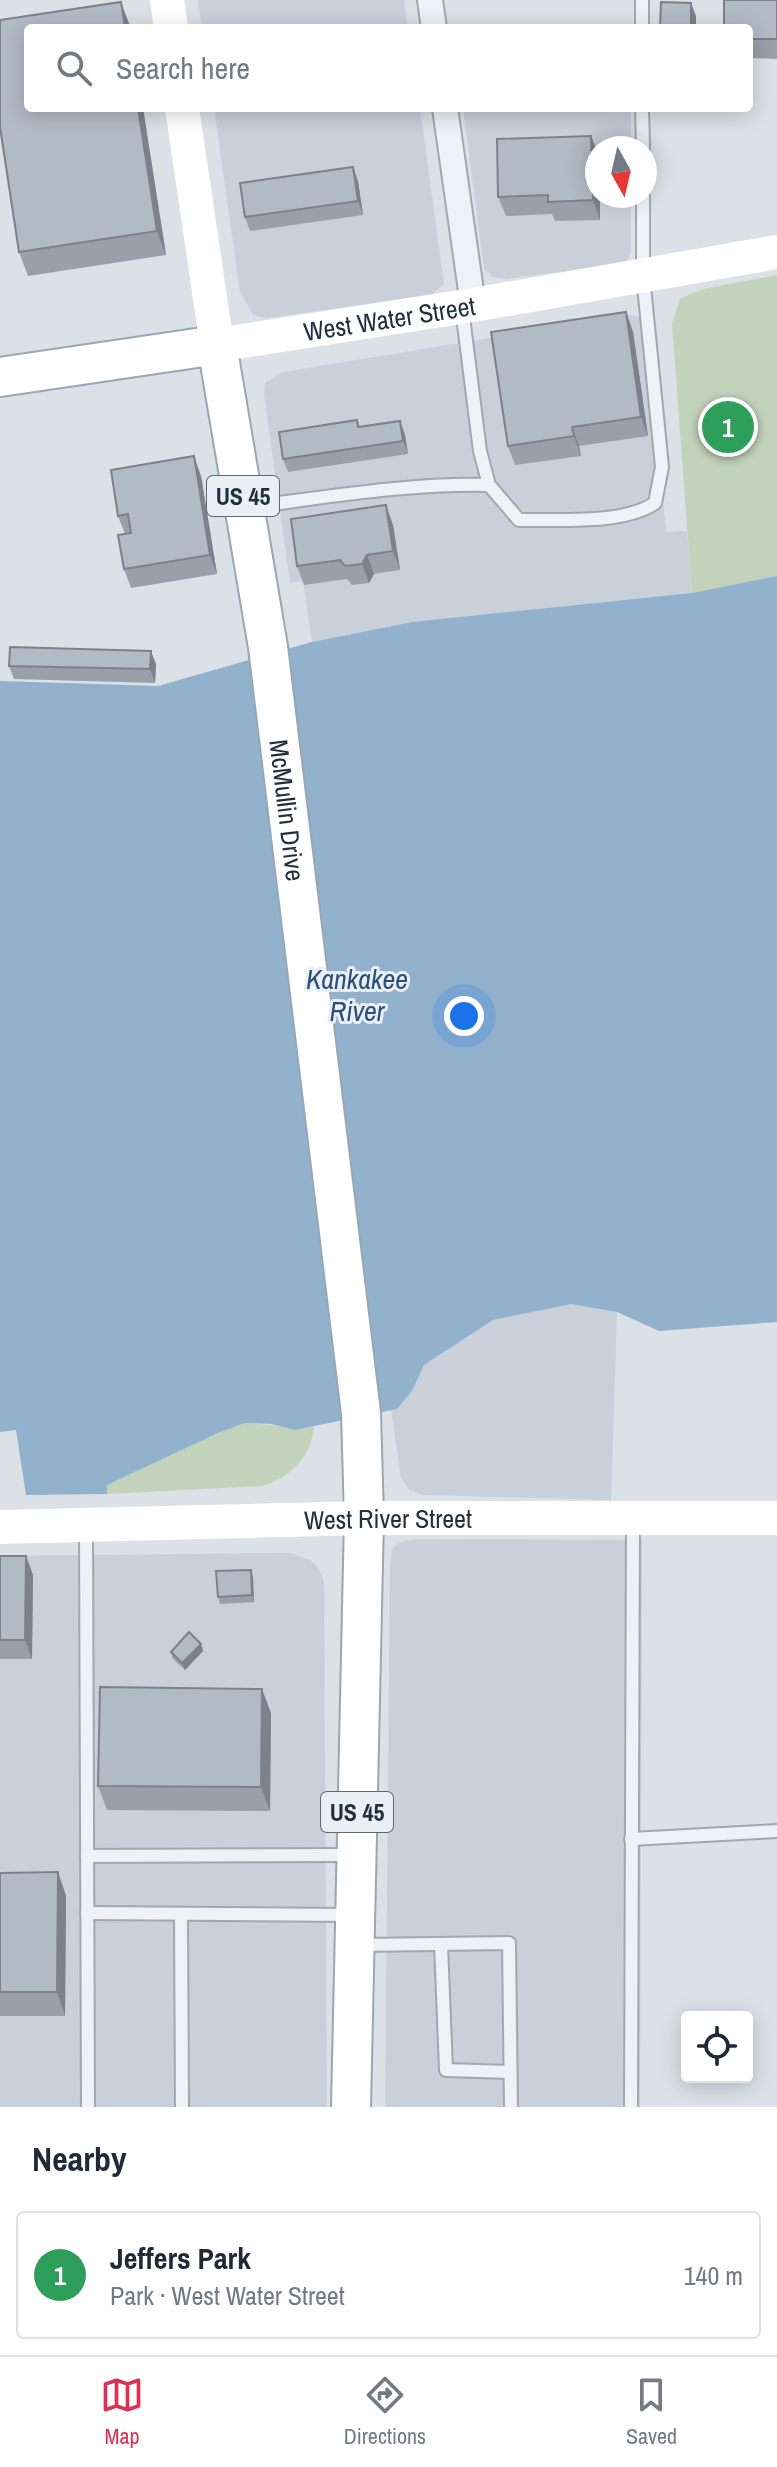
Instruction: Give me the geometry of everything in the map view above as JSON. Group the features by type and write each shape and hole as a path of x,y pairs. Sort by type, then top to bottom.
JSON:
{"main road":[{"path":"167,0 170,24"},
{"name":"McMullin Drive","path":"183,112 217,345 268,647 361,1413 364,1518"},
{"name":"West Water Street","path":"0,377 467,306 777,252"},
{"name":"West River Street","path":"0,1527 364,1518 777,1518"},
{"name":"US 45","path":"351,2107 364,1518"}],"street":[{"path":"430,0 433,24"},
{"path":"445,112 467,306"}],"lane":[{"path":"642,0 642,24"},
{"path":"642,112 643,136"},
{"path":"467,306 480,451 489,485 519,520 604,517 643,512 655,503 662,467 643,276 643,208"},
{"path":"245,508 356,493 462,484 489,485"},
{"path":"631,2107 633,1518"},
{"path":"86,1524 88,2107"},
{"path":"631,1839 777,1831"},
{"path":"87,1856 357,1855"},
{"path":"87,1913 181,1914 355,1930 441,1944 509,1943 511,2107"},
{"path":"181,1914 182,2107"},
{"path":"441,1944 446,2070 510,2072"}],"shaded area":[{"path":"198,0 404,0 407,24 201,24"},
{"path":"215,112 421,112 444,284 433,294 266,318 253,315 240,292"},
{"path":"464,112 631,112 631,136 585,136 585,208 631,208 631,252 626,263 507,279 493,277 484,269"},
{"path":"631,315 642,318 648,331 666,532 687,531 692,593 412,622 312,642 303,581 290,583 265,383 283,372"},
{"path":"571,1304 617,1312 611,1500 422,1495 409,1490 401,1478 391,1410 397,1409 412,1391 424,1365 493,1320"},
{"path":"417,1539 642,1540 640,2107 385,2107 390,1566 392,1549 401,1542"},
{"path":"290,1553 310,1560 319,1569 324,1581 327,2107 0,2107 0,1556"}],"green space":[{"path":"777,275 777,576 692,593 672,323 680,299 703,289"},
{"path":"245,1423 314,1427 309,1448 298,1464 282,1477 263,1486 107,1494 107,1485"}],"water":[{"name":"Kankakee River","path":"777,576 777,1322 659,1331 617,1312 571,1304 493,1320 424,1365 412,1391 397,1409 295,1430 271,1424 245,1423 107,1485 107,1494 26,1495 16,1430 0,1432 0,681 158,686 312,642 412,622 692,593"}],"building":[{"path":"724,0 777,0 777,39 753,39 753,24 724,24"},
{"path":"121,2 124,24 24,24 24,112 139,112 157,231 19,252 0,127 0,20"},
{"path":"661,2 691,3 691,24 660,24"},
{"path":"585,136 585,200 548,202 548,195 498,197 497,139"},
{"path":"353,167 358,201 245,217 240,183"},
{"path":"626,312 641,417 572,427 574,436 508,446 491,332"},
{"path":"357,420 358,427 400,421 403,441 283,459 279,432"},
{"path":"194,456 210,555 124,569 118,535 131,533 128,514 118,516 111,470"},
{"path":"386,505 393,551 367,555 362,564 345,566 340,560 297,566 291,519"},
{"path":"10,647 151,651 150,669 9,666"},
{"path":"0,1556 26,1556 25,1640 0,1640"},
{"path":"251,1570 252,1595 218,1597 216,1571"},
{"path":"189,1632 201,1644 182,1663 171,1652"},
{"path":"100,1687 262,1689 261,1787 98,1786"},
{"path":"58,1872 57,1992 0,1992 0,1873"}],"place":[{"name":"Jeffers Park","path":"728,427"}]}
